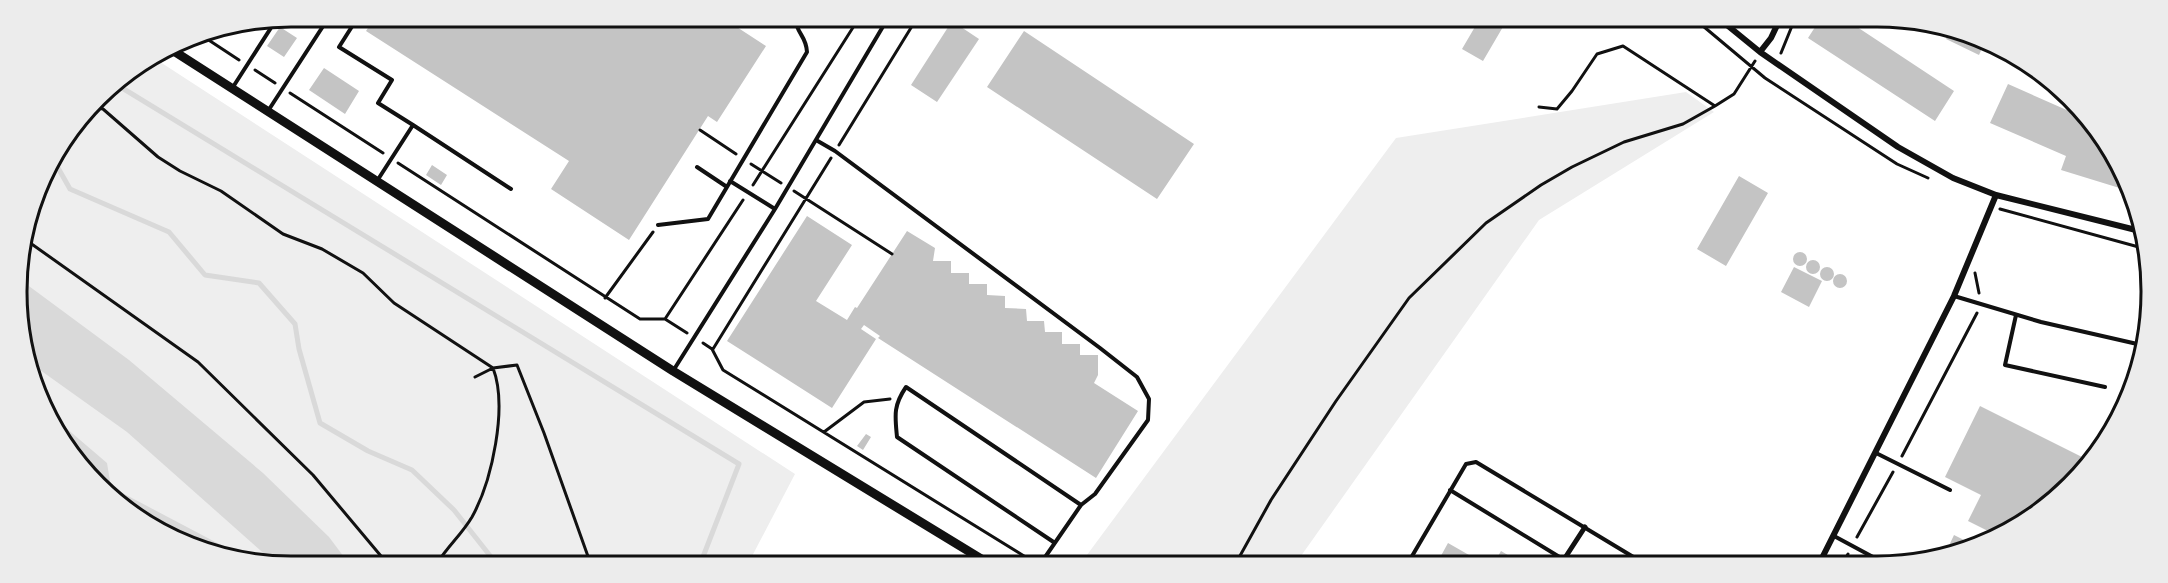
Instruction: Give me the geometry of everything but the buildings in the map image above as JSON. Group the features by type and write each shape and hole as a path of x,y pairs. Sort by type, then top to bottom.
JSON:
{"street":[{"path":"1729,27 1760,52 1898,147 1953,178 1996,195 2134,229"},
{"path":"1760,52 1776,27"},
{"path":"177,53 673,371 977,556"},
{"path":"1823,556 1954,296 1996,195"},
{"path":"1566,556 1585,527"}],"lane":[{"path":"268,111 322,27"},
{"path":"352,27 339,47 392,81 378,103 511,189"},
{"path":"658,225 708,219 807,52 806,40 796,27"},
{"path":"673,371 775,209 883,27"},
{"path":"232,89 271,28"},
{"path":"377,182 413,125"},
{"path":"816,140 835,151 1137,377 1149,399 1148,420 1095,494 1081,505 1046,556"},
{"path":"697,167 727,187"},
{"path":"730,181 775,209"},
{"path":"1954,296 2016,315 2136,344"},
{"path":"2016,315 2005,365 2105,387"},
{"path":"1055,543 897,437 894,412 898,398 906,387 1081,505"},
{"path":"1876,453 1950,490"},
{"path":"1412,556 1466,464 1476,462 1632,556"},
{"path":"1450,490 1555,556"},
{"path":"1834,536 1871,556"}],"path":[{"path":"665,319 853,27"},
{"path":"712,349 911,27"},
{"path":"1240,556 1270,500 1410,298 1486,223 1541,184 1572,167 1624,142 1683,124 1734,94 1751,68 1704,27"},
{"path":"1785,46 1792,27"},
{"path":"210,40 605,298 640,319 665,319 695,338 712,349 723,370 1024,556"},
{"path":"1539,107 1557,109 1597,54 1623,45 1714,106"},
{"path":"100,108 158,157 180,171 221,191 283,234 322,249 363,273 394,303 466,351 489,363 493,368 498,380 499,396 493,462 485,489 472,517 443,556"},
{"path":"605,298 658,225"},
{"path":"31,244 198,362 314,475 381,556"},
{"path":"1846,556 1981,305 1972,256"},
{"path":"475,377 493,368 517,365 588,556"},
{"path":"824,432 864,402 898,398"}],"shaded area":[{"path":"160,62 795,474 752,556 292,556 257,554 206,542 159,521 104,479 82,453 54,408 41,377 29,326 27,292 29,257 41,206 62,159 82,130 104,104"},
{"path":"1686,92 1714,112 1539,220 1301,556 1086,556 1396,138"},
{"path":"27,285 129,360 263,473 329,537 343,556 265,554 127,432 39,369 29,326"},
{"path":"63,425 107,463 111,485 82,453"},
{"path":"118,490 221,545 190,536 159,521"}],"waterway":[{"path":"123,88 739,464 703,556"},
{"path":"58,167 70,189 169,232 205,275 259,283 295,324 299,349 320,423 368,451 412,470 454,510 490,556"}]}
